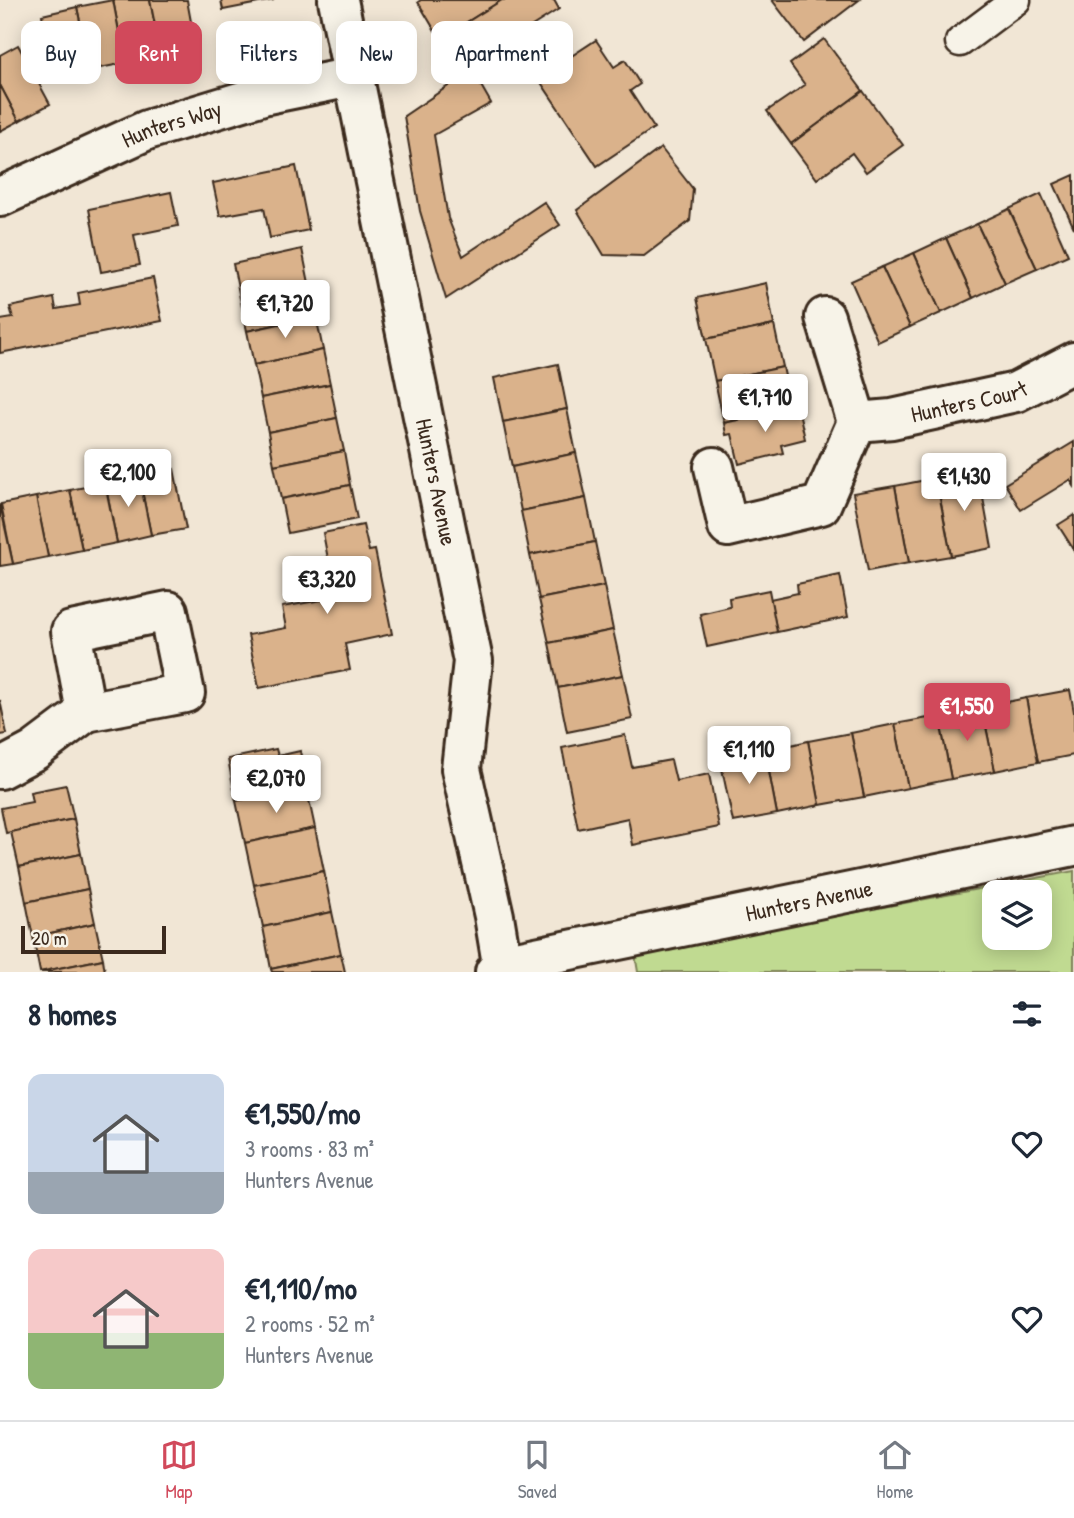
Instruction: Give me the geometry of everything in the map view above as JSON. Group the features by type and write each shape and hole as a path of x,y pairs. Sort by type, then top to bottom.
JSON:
{"street":[{"name":"Hunters Avenue","path":"338,0 342,21"},
{"name":"Hunters Way","path":"0,197 147,130 263,95 336,80"},
{"name":"Hunters Avenue","path":"353,84 473,661 461,769 494,916 498,968 1074,846"},
{"path":"714,467 727,527 821,505 857,422 825,317"},
{"name":"Hunters Court","path":"857,422 892,419 1016,392 1074,362"},
{"path":"0,769 34,751 86,712"}],"lane":[{"path":"960,42 1016,0"}],"green space":[{"path":"1074,871 1074,972 638,972 635,954 982,888 982,950 1052,950 1052,880 1026,880"}],"building":[{"path":"113,0 150,0 154,21 117,21"},
{"path":"113,0 117,21 115,65 101,68 101,21 80,21 77,7"},
{"path":"150,0 187,0 191,21 154,21"},
{"path":"221,0 274,0 223,10"},
{"path":"502,0 469,21 431,21 431,24 418,2"},
{"path":"502,0 554,0 559,9 540,21 469,21"},
{"path":"772,0 859,0 804,42"},
{"path":"77,7 80,21 43,21 42,15"},
{"path":"824,39 863,91 791,144 767,111 805,85 790,64"},
{"path":"596,40 614,67 625,60 640,84 630,91 654,128 597,166 542,84 573,84 573,55"},
{"path":"18,45 21,51 21,84 39,84 50,104 19,121 0,85 0,55"},
{"path":"451,84 480,84 491,103 434,135 448,218 463,256 544,202 560,225 446,299 420,211 404,116"},
{"path":"0,85 19,121 0,131"},
{"path":"863,91 903,145 866,172 852,153 817,179 791,144"},
{"path":"661,148 693,189 690,221 644,256 604,255 577,210"},
{"path":"296,166 309,230 270,238 264,208 220,216 213,183"},
{"path":"1074,175 1074,228 1054,184"},
{"path":"171,192 178,226 134,235 140,265 101,272 89,209"},
{"path":"1041,194 1068,255 1037,269 1009,209"},
{"path":"1009,209 1037,269 1005,283 977,224"},
{"path":"977,224 1005,283 973,298 946,238"},
{"path":"946,238 973,298 941,313 914,253"},
{"path":"302,249 309,283 240,298 233,264"},
{"path":"914,253 941,313 910,327 882,267"},
{"path":"882,267 910,327 878,342 851,281"},
{"path":"153,278 162,321 0,353 0,320 13,318 10,307 54,298 56,309 80,305 78,293"},
{"path":"309,283 316,316 247,331 240,298"},
{"path":"766,283 774,325 706,339 697,298"},
{"path":"316,316 323,350 254,365 247,331"},
{"path":"774,325 783,367 715,381 706,339"},
{"path":"323,350 330,384 261,398 254,365"},
{"path":"558,364 567,409 503,422 494,378"},
{"path":"783,367 792,408 724,423 715,381"},
{"path":"330,384 337,418 268,432 261,398"},
{"path":"798,407 805,439 781,445 783,453 739,464 732,434 726,435 724,423"},
{"path":"567,409 576,453 512,467 503,422"},
{"path":"337,418 344,451 274,465 268,432"},
{"path":"1074,442 1074,486 1070,480 1021,510 1005,484"},
{"path":"344,451 350,485 281,499 274,465"},
{"path":"576,453 586,498 521,511 512,467"},
{"path":"174,469 186,529 151,535 139,476"},
{"path":"978,470 992,548 951,556 936,478"},
{"path":"139,476 151,535 117,543 105,483"},
{"path":"936,478 951,556 909,563 895,486"},
{"path":"105,483 117,543 82,550 70,490"},
{"path":"350,485 357,519 288,533 281,499"},
{"path":"895,486 909,563 868,571 853,493"},
{"path":"70,490 82,550 48,557 36,497"},
{"path":"36,497 48,557 13,564 1,504"},
{"path":"586,498 595,542 530,555 521,511"},
{"path":"0,504 13,564 0,566"},
{"path":"1074,515 1074,550 1058,525"},
{"path":"363,525 369,551 375,550 392,634 345,644 350,670 259,688 248,635 286,628 282,607 322,600 314,562 328,559 323,533"},
{"path":"595,542 604,586 539,599 530,555"},
{"path":"840,575 848,617 777,632 770,599 798,593 797,584"},
{"path":"604,586 613,630 549,643 539,599"},
{"path":"769,590 777,632 707,647 700,614 730,607 729,598"},
{"path":"613,630 623,675 558,688 549,643"},
{"path":"623,675 632,719 567,732 558,688"},
{"path":"1070,690 1074,712 1074,755 1038,762 1026,698"},
{"path":"1026,698 1038,762 995,771 982,707"},
{"path":"0,700 7,734 0,735"},
{"path":"982,707 995,771 951,779 939,716"},
{"path":"939,716 951,779 908,788 895,724"},
{"path":"895,724 908,788 864,797 851,733"},
{"path":"851,733 864,797 820,805 808,741"},
{"path":"625,735 632,767 671,760 676,781 709,774 719,827 633,845 628,818 578,829 562,748"},
{"path":"808,741 820,805 777,814 765,751"},
{"path":"276,749 278,756 300,751 307,786 236,801 228,759"},
{"path":"765,751 777,814 733,822 720,759"},
{"path":"66,785 74,819 6,833 1,808 32,802 30,792"},
{"path":"306,786 315,828 245,843 236,801"},
{"path":"74,819 81,854 19,867 11,832"},
{"path":"315,828 324,871 254,885 245,843"},
{"path":"81,854 88,889 26,902 19,867"},
{"path":"324,871 332,912 263,927 254,885"},
{"path":"88,889 95,923 33,937 26,902"},
{"path":"332,912 341,954 271,969 263,927"},
{"path":"95,923 103,959 40,972 33,937"},
{"path":"341,954 345,972 272,972 271,969"},
{"path":"103,959 105,972 40,972"}]}
